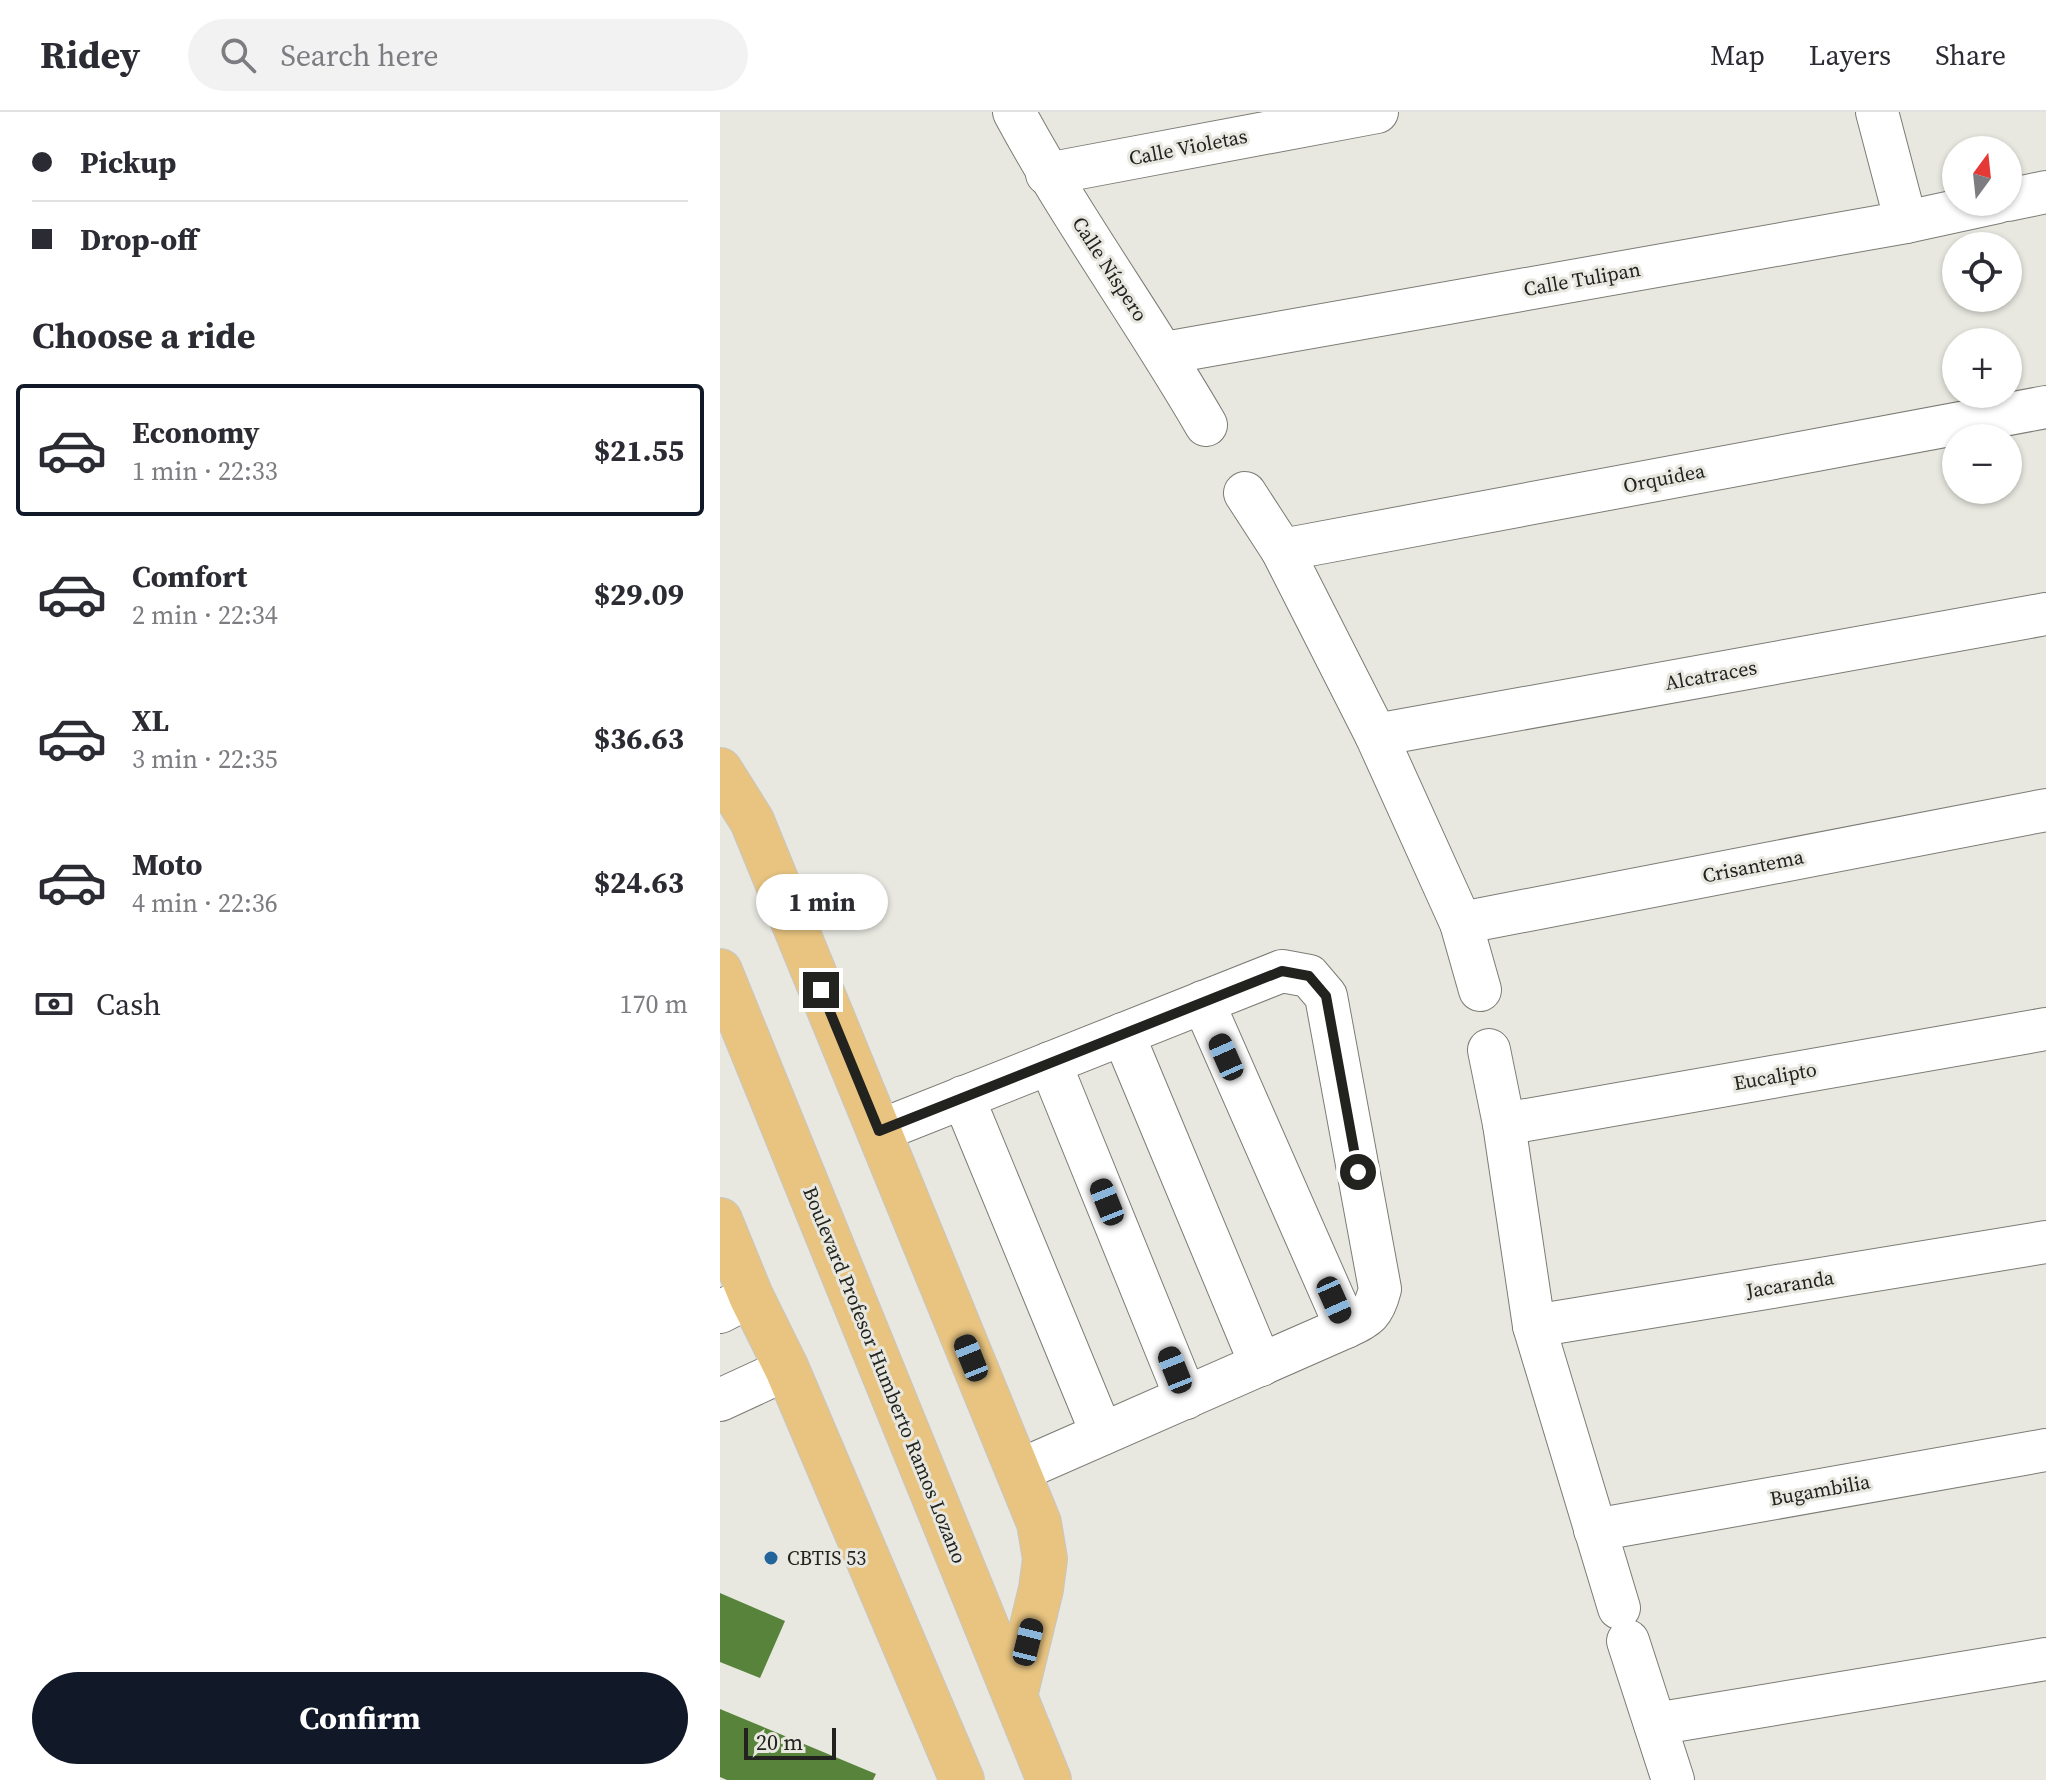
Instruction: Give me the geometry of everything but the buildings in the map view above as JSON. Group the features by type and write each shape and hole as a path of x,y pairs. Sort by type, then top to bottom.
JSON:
{"main road":[{"path":"720,770 752,821 1039,1523 1045,1559 1041,1589 1015,1696"},
{"name":"Boulevard Profesor Humberto Ramos Lozano","path":"720,971 1049,1780"},
{"path":"720,1220 735,1304 787,1369 962,1780"}],"street":[{"name":"Calle Níspero","path":"1014,112 1047,174 1165,353 1206,425"},
{"name":"Calle Violetas","path":"1047,174 1377,112"},
{"path":"1877,112 1906,222"},
{"path":"2022,197 2046,192"},
{"name":"Calle Tulipan","path":"1165,353 1942,214"},
{"name":"Orquidea","path":"1282,550 2046,407"},
{"path":"1245,493 1282,550 1376,735 1461,923 1480,990"},
{"name":"Alcatraces","path":"1376,735 2046,614"},
{"name":"Crisantema","path":"1461,923 2046,810"},
{"path":"879,1131 1282,971 1309,976 1326,996 1380,1289 1375,1308 1363,1319 1346,1327 1018,1471"},
{"path":"1203,1002 1346,1327"},
{"name":"Eucalipto","path":"1504,1124 2046,1029"},
{"path":"1123,1034 1261,1365"},
{"path":"1489,1050 1504,1124 1534,1326 1673,1780"},
{"path":"1050,1063 1186,1398"},
{"path":"963,1097 1102,1434"},
{"name":"Jacaranda","path":"1534,1326 2046,1242"},
{"path":"720,1400 787,1369"},
{"name":"Bugambilia","path":"1595,1530 2046,1450"},
{"path":"1655,1724 2046,1659"}],"place":[{"name":"CBTIS 53","path":"771,1558"}],"route":[{"path":"821,990 879,1131 1282,971 1309,976 1326,996 1358,1172"}]}
